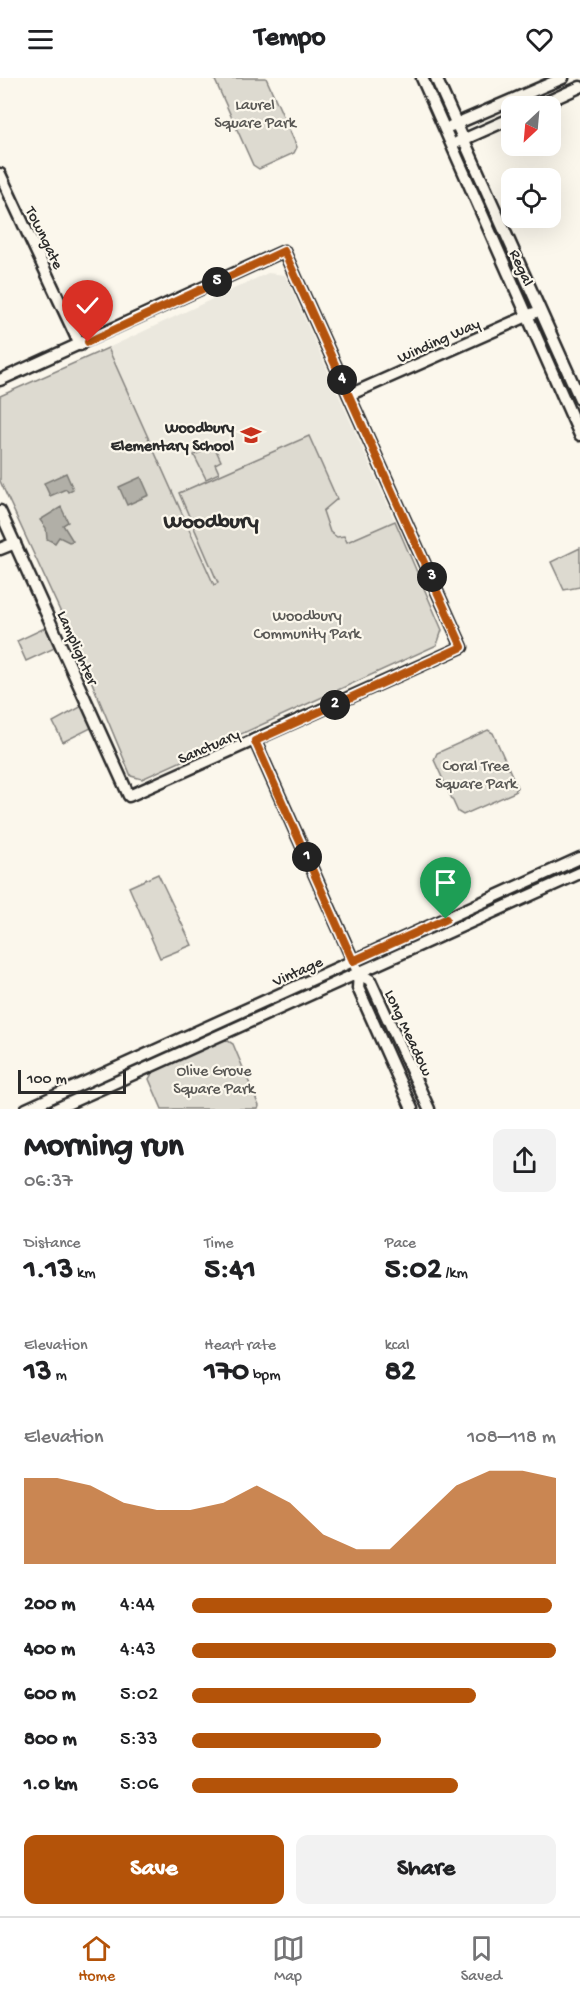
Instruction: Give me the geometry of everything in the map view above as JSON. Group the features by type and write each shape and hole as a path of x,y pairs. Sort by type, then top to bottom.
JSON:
{"street":[{"name":"Regal","path":"422,78 580,435"},
{"name":"Regal","path":"436,78 580,399"},
{"path":"445,128 563,78"},
{"path":"560,96 580,87"},
{"path":"453,145 501,123"},
{"name":"Towngate","path":"0,174 80,345"},
{"path":"0,380 284,251 349,395"},
{"name":"Winding Way","path":"349,395 540,310"},
{"name":"Sanctuary","path":"129,796 462,647 349,395"},
{"name":"Lamplighter","path":"0,511 129,796"},
{"path":"0,549 15,543"},
{"name":"Long Meadow","path":"255,741 359,974 358,988 412,1109"},
{"name":"Vintage","path":"26,1109 580,858"},
{"name":"Vintage","path":"56,1109 580,873"},
{"name":"Long Meadow","path":"359,974 370,980 429,1109"}],"shaded area":[{"name":"Woodbury Elementary School","path":"268,273 285,275 395,521 346,542 331,532 214,586 108,348"},
{"path":"66,473 73,489 68,492 66,489 50,496 44,483"},
{"path":"141,477 149,495 127,505 119,487"},
{"path":"61,507 68,522 63,525 73,541 69,542 59,537 55,543 47,539 46,528 40,520"}],"green space":[{"name":"Laurel Square Park","path":"214,78 266,78 297,147 294,153 259,169 253,165"},
{"name":"Woodbury Community Park","path":"108,348 214,585 218,583 179,493 309,436 337,499 323,511 330,532 337,537 344,536 347,542 395,521 442,630 437,645 142,779 131,776 80,654 0,481 0,396"},
{"path":"214,446 221,461 215,464 219,473 206,479 194,455"},
{"path":"580,548 580,587 564,590 551,562"},
{"path":"49,626 59,646 26,661 17,641"},
{"path":"84,705 95,726 63,742 53,722"},
{"name":"Coral Tree Square Park","path":"488,730 493,733 517,787 515,792 463,815 458,812 434,760 437,753"},
{"path":"158,874 192,945 160,958 129,887"},
{"name":"Olive Grove Square Park","path":"225,1039 233,1044 259,1106 258,1109 162,1109 149,1079 153,1072"}],"place":[{"name":"Woodbury Elementary School","path":"251,435"}],"district":[{"name":"Woodbury","path":"211,519"}],"route":[{"path":"88,342 284,251 462,647 255,741 353,961 446,919"}]}
